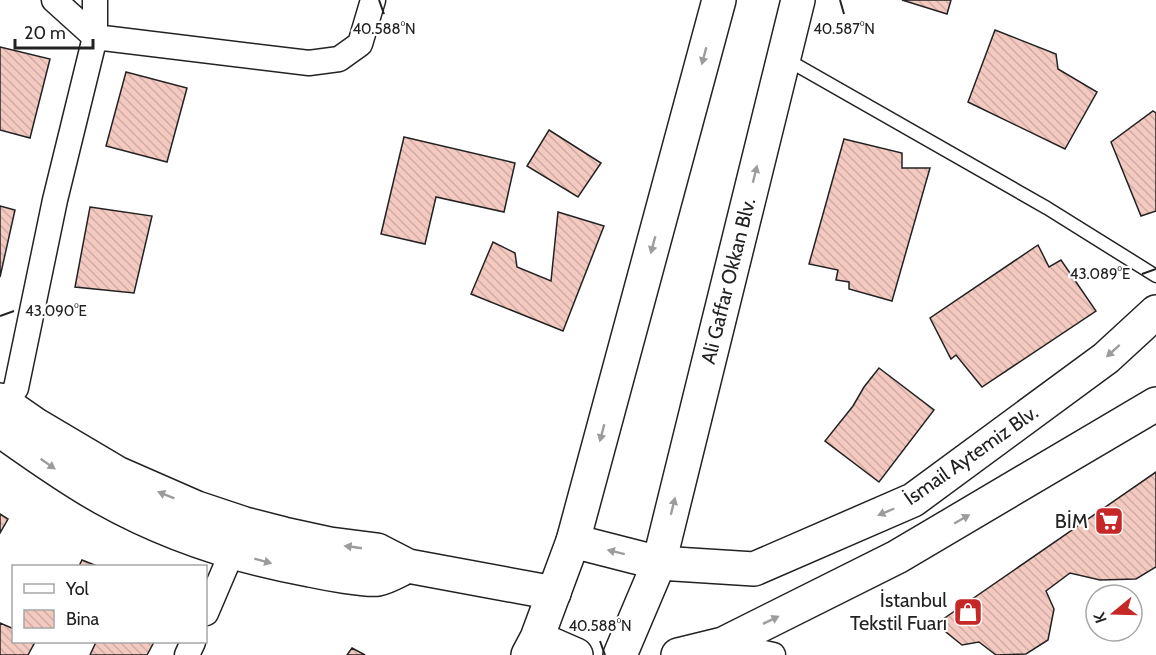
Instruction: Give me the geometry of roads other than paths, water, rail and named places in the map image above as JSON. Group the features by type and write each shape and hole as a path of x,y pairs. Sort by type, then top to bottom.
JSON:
{"main road":[{"path":"576,655 533,647 573,541 719,0"},
{"name":"Ali Gaffar Okkan Blv.","path":"621,655 659,563 798,0"},
{"name":"İsmail Aytemiz Blv.","path":"573,541 659,563 754,569 913,500 1106,358 1156,312"},
{"path":"678,655 723,644 897,557 1155,407"},
{"path":"1,411 36,425 117,473 187,504 238,538 330,544 377,550 408,566 554,593"}],"street":[{"path":"54,0 95,37 309,63 339,59 360,44 373,0"},
{"path":"1,411 16,388 55,200 95,37 95,0"},
{"path":"207,611 238,538"},
{"path":"723,644 773,655"}],"lane":[{"path":"784,57 1047,208 1156,276"}],"place":[{"name":"BİM","path":"1109,521"},
{"name":"İstanbul Tekstil Fuarı","path":"968,612"}]}
